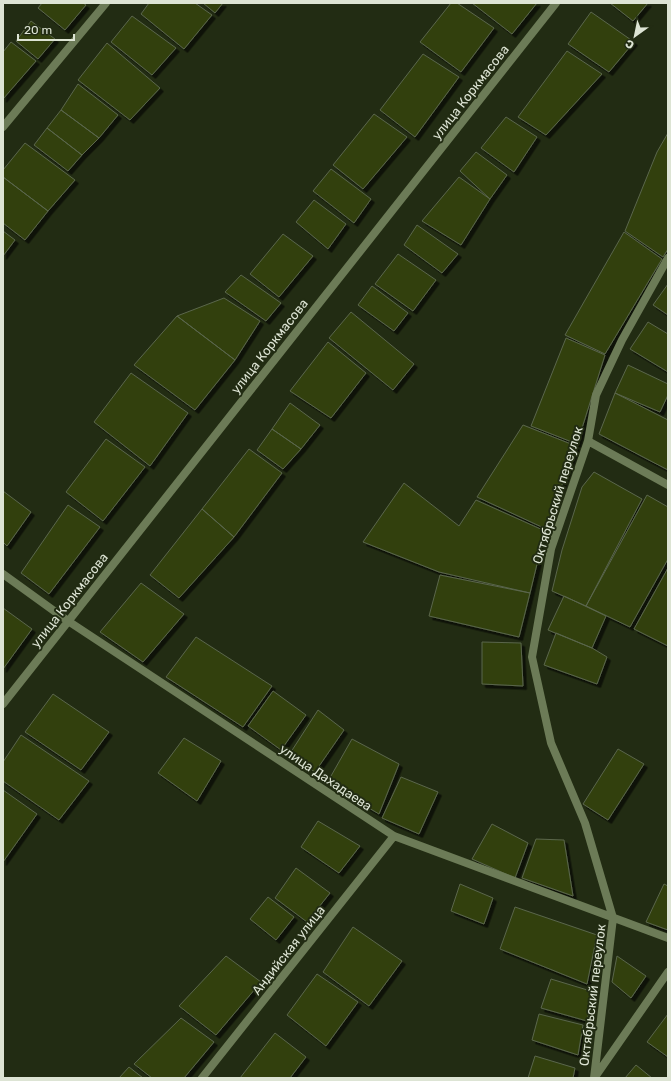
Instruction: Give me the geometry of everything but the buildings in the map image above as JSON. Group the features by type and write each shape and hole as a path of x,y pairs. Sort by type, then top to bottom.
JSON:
{"street":[{"path":"3,127 106,3"},
{"name":"улица Коркмасова","path":"3,704 556,3"},
{"name":"Октябрьский переулок","path":"594,1078 613,918 585,823 551,743 532,657 551,549 588,441 596,395 622,340 668,258"},
{"path":"588,441 668,485"},
{"name":"улица Дахадаева","path":"3,574 68,620 394,836 668,938"},
{"name":"Андийская улица","path":"202,1078 394,836"},
{"path":"594,1078 668,972"}]}
